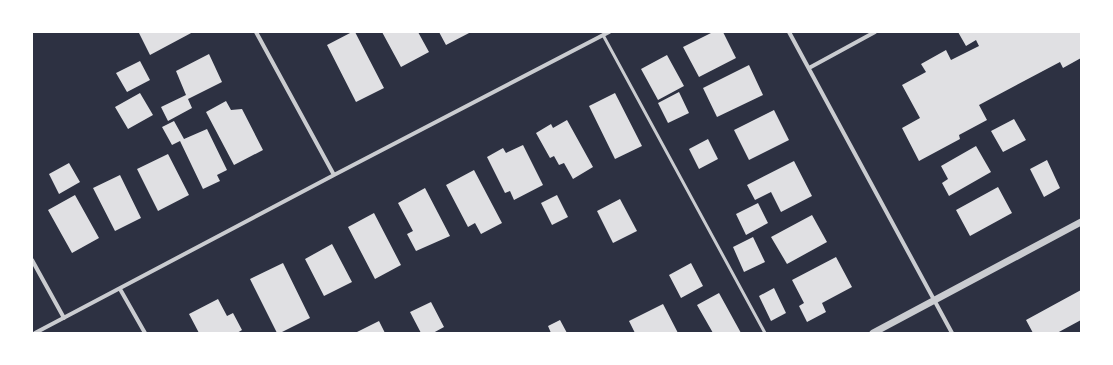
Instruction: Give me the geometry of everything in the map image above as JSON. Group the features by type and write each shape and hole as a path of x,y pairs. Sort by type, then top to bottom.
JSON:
{"street":[{"path":"256,32 334,175"},
{"path":"35,333 609,32"},
{"path":"789,32 952,333"},
{"path":"808,68 874,32"},
{"path":"873,333 1081,222"},
{"path":"32,260 64,318"},
{"path":"120,289 145,333"}],"lane":[{"path":"603,35 765,333"}],"building":[{"path":"193,32 150,55 139,33"},
{"path":"352,32 355,32 384,88 356,102 327,45"},
{"path":"382,32 418,32 429,52 401,67"},
{"path":"439,32 471,32 446,45"},
{"path":"713,32 723,32 736,58 699,77 683,47"},
{"path":"958,32 1081,32 1081,58 1063,68 1060,62 979,105 987,120 959,135 960,139 919,161 902,128 920,118 902,85 926,72 921,64 946,50 951,60 979,46 976,40 966,46"},
{"path":"209,54 222,82 188,99 192,108 168,121 161,107 186,95 176,71"},
{"path":"667,55 684,86 658,100 641,69"},
{"path":"140,61 150,80 127,92 116,73"},
{"path":"749,65 763,95 717,117 703,88"},
{"path":"679,92 689,113 668,123 658,103"},
{"path":"140,93 153,115 128,129 115,107"},
{"path":"615,93 642,146 615,159 589,106"},
{"path":"226,101 231,110 242,109 263,150 234,165 206,112"},
{"path":"774,110 789,140 749,160 734,130"},
{"path":"1014,119 1026,140 1003,152 991,131"},
{"path":"567,120 593,167 573,179 564,163 559,165 554,156 550,158 536,133 551,124 553,128"},
{"path":"174,121 184,139 207,129 227,170 217,175 220,181 203,189 180,141 172,145 162,127"},
{"path":"708,139 718,159 699,169 689,149"},
{"path":"523,145 543,185 514,200 510,191 505,193 487,157 503,148 506,153"},
{"path":"976,146 991,172 949,196 942,183 948,179 941,166"},
{"path":"168,154 189,195 158,211 137,169"},
{"path":"1047,160 1060,188 1044,197 1030,169"},
{"path":"794,161 812,196 781,212 771,192 755,200 747,185"},
{"path":"69,163 80,182 59,194 49,174"},
{"path":"474,170 502,223 481,234 475,223 468,227 446,185"},
{"path":"120,175 141,218 115,231 93,188"},
{"path":"998,187 1012,213 970,236 956,210"},
{"path":"425,188 450,236 416,251 407,234 413,231 398,203"},
{"path":"75,195 99,238 72,253 48,210"},
{"path":"557,195 568,217 552,225 541,203"},
{"path":"620,199 637,231 613,243 597,211"},
{"path":"758,203 768,223 746,235 736,214"},
{"path":"374,213 401,265 375,279 348,227"},
{"path":"812,215 827,242 787,264 771,237"},
{"path":"753,237 765,262 744,272 733,247"},
{"path":"332,244 352,282 324,296 305,259"},
{"path":"836,257 852,287 822,303 826,312 807,322 799,306 804,303 792,280"},
{"path":"283,263 310,318 280,333 277,333 250,279"},
{"path":"691,263 703,286 681,298 669,275"},
{"path":"774,288 786,313 771,321 759,296"},
{"path":"1081,290 1081,320 1057,333 1033,333 1026,320"},
{"path":"719,293 741,333 713,333 697,305"},
{"path":"218,299 227,316 233,313 242,330 237,333 199,333 189,314"},
{"path":"431,302 444,327 433,333 421,333 410,312"},
{"path":"663,304 678,333 635,333 629,321"},
{"path":"560,320 567,333 551,333 548,326"},
{"path":"379,321 385,333 355,333"}]}
